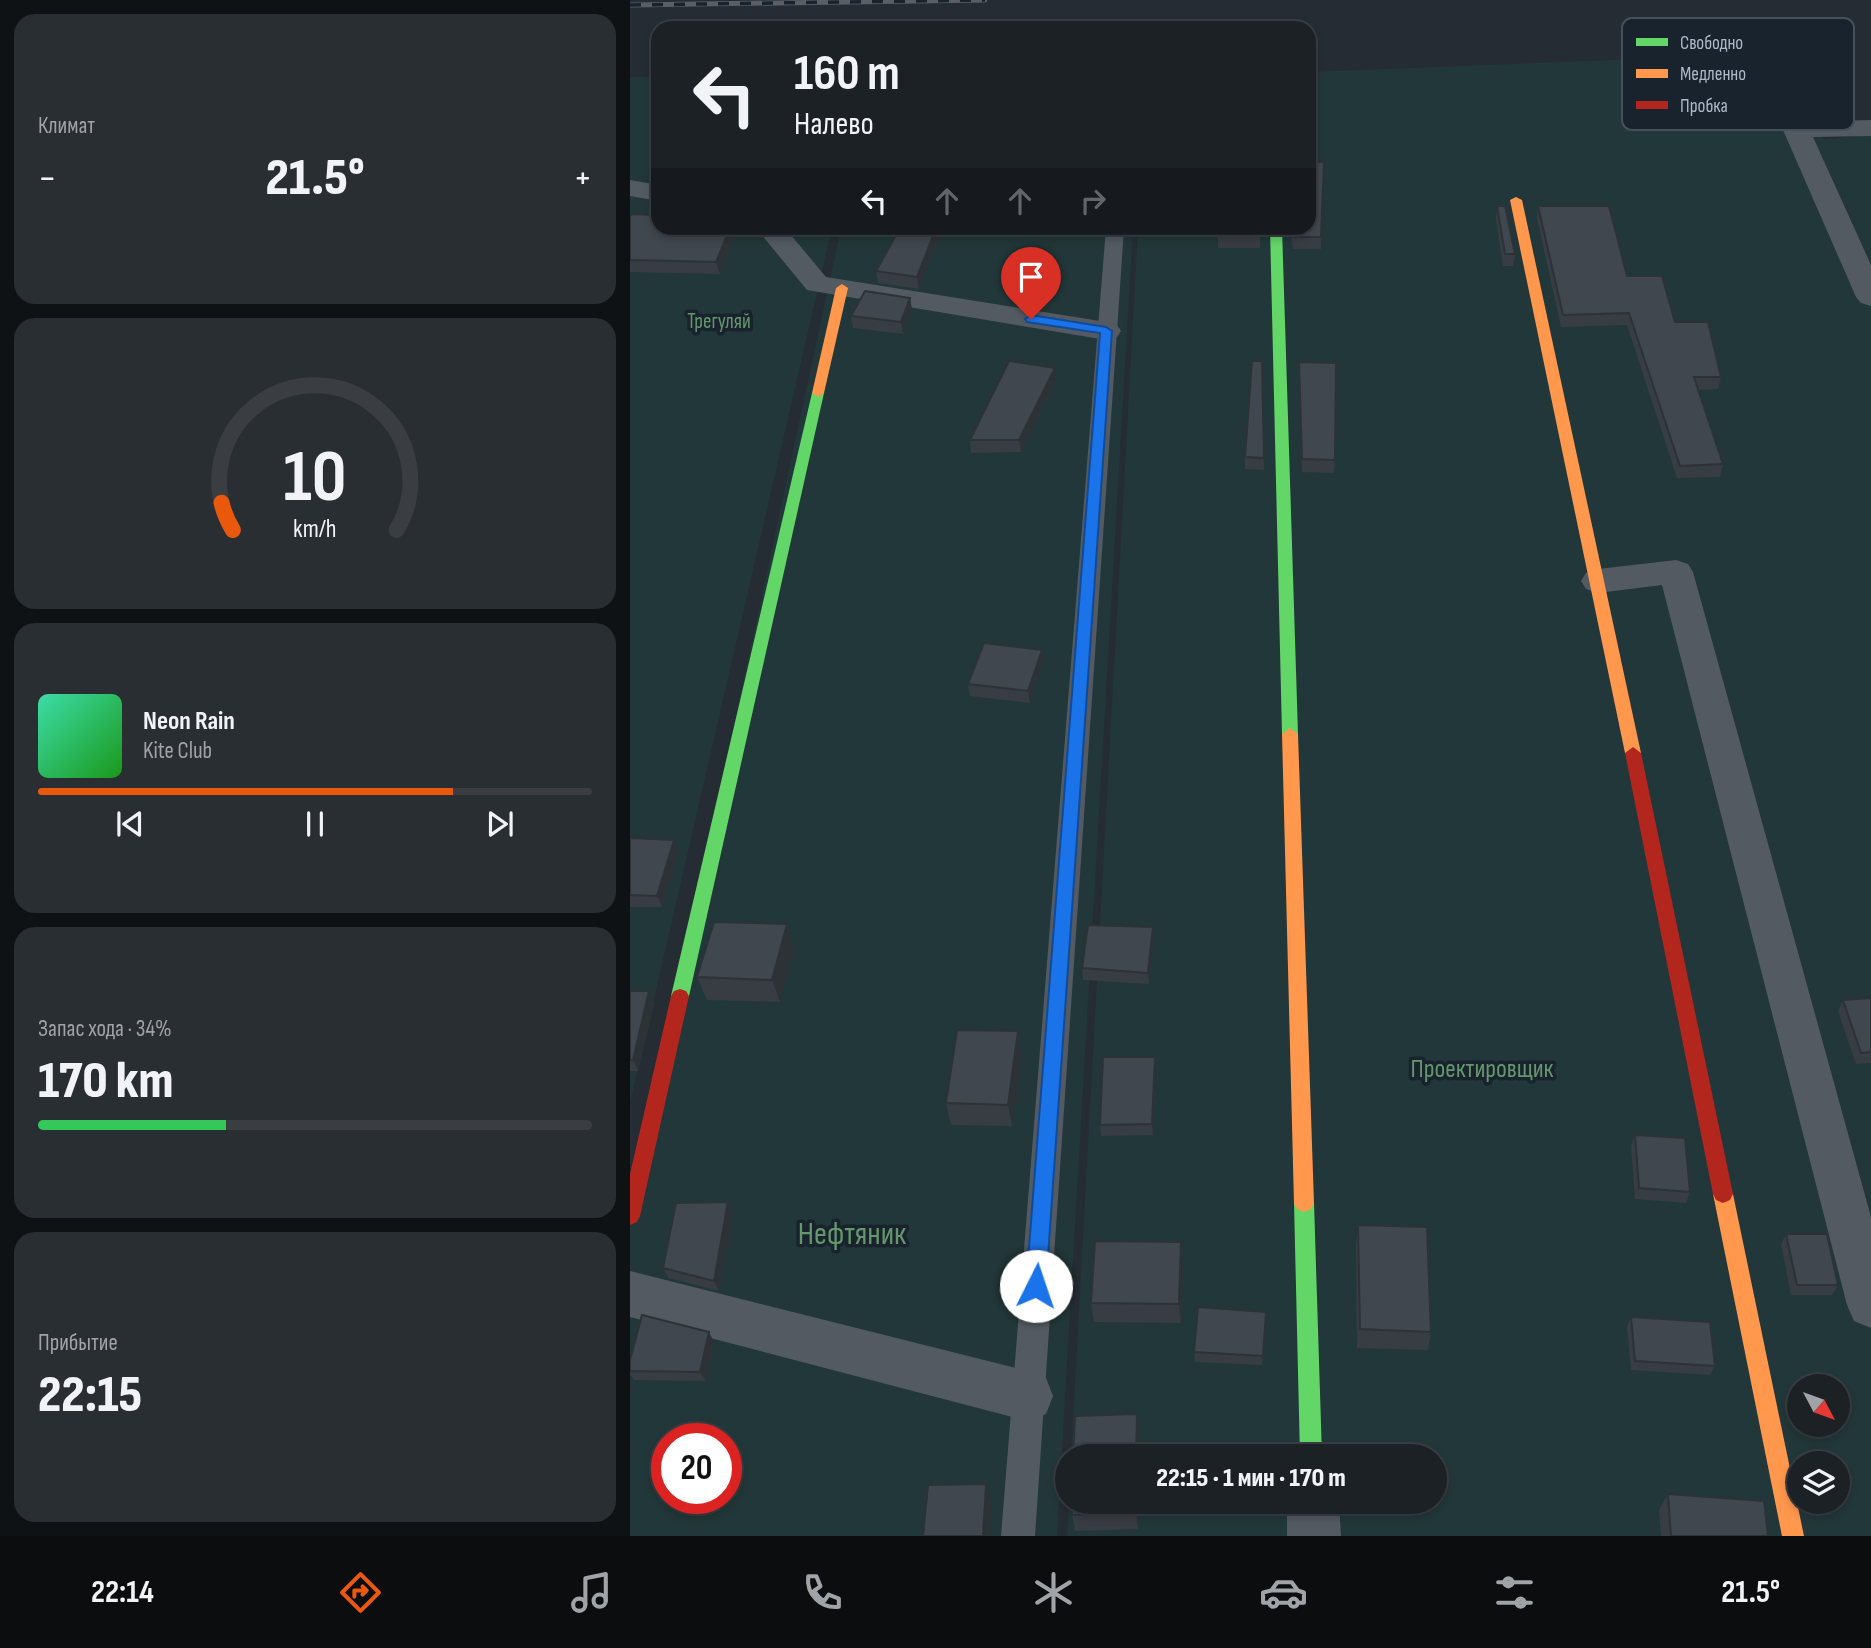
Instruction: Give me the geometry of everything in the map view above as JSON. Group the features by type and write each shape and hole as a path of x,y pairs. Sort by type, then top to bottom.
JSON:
{"street":[{"path":"1796,130 1871,297"},
{"path":"630,188 651,192"},
{"path":"1516,200 1598,581 1793,1536"},
{"path":"776,235 817,284 1106,331"},
{"path":"1276,235 1311,1444"},
{"path":"630,1216 842,288"},
{"path":"1598,581 1676,572 1871,1305"},
{"path":"630,1294 1028,1396"},
{"path":"1313,1514 1314,1536"}],"lane":[{"path":"1018,1536 1114,235"}],"green space":[{"name":"Проектировщик","path":"1622,60 1622,130 1818,130 1824,139 1871,135 1871,1536 1067,1536 1068,1514 1447,1514 1447,1444 1072,1444 1138,235 1316,235 1316,72"},
{"name":"Трегуляй","path":"630,77 651,77 651,235 830,235 630,1103"},
{"name":"Нефтяник","path":"839,235 1133,235 1062,1444 1055,1444 1057,1536 630,1536 630,1208"}],"building":[{"path":"1316,161 1324,162 1321,237 1294,237 1316,235"},
{"path":"1497,206 1505,206 1515,254 1505,254"},
{"path":"1538,206 1609,206 1627,276 1662,276 1675,322 1708,322 1721,377 1694,377 1723,464 1680,466 1629,313 1563,315"},
{"path":"631,214 651,215 651,235 727,235 716,262 630,260"},
{"path":"896,235 933,235 917,277 876,271"},
{"path":"1218,235 1260,235 1260,236"},
{"path":"865,291 910,298 901,322 851,316"},
{"path":"1009,361 1055,368 1019,440 970,440"},
{"path":"1252,361 1262,361 1264,458 1245,457"},
{"path":"1299,362 1336,363 1335,460 1302,459"},
{"path":"984,643 1042,650 1028,691 968,684"},
{"path":"630,838 674,840 657,896 630,895"},
{"path":"714,922 787,924 772,980 697,977"},
{"path":"1088,925 1153,927 1148,973 1082,968"},
{"path":"630,991 649,991 633,1060 630,1060"},
{"path":"1871,998 1871,1052 1861,1053 1843,1000"},
{"path":"957,1030 1018,1031 1008,1105 946,1103"},
{"path":"1103,1057 1155,1057 1152,1124 1100,1125"},
{"path":"1635,1135 1685,1138 1690,1192 1639,1188"},
{"path":"728,1202 714,1281 663,1268 676,1203"},
{"path":"1358,1225 1427,1227 1431,1332 1360,1329"},
{"path":"1786,1234 1827,1234 1838,1285 1797,1285"},
{"path":"1095,1241 1181,1242 1179,1304 1091,1303"},
{"path":"1198,1307 1266,1312 1263,1356 1194,1352"},
{"path":"642,1315 709,1332 700,1372 630,1371 630,1360"},
{"path":"1631,1317 1710,1322 1715,1366 1635,1361"},
{"path":"1137,1414 1136,1444 1074,1444 1075,1416"},
{"path":"986,1484 983,1536 923,1536 928,1485"},
{"path":"1668,1494 1764,1501 1768,1536 1671,1536"}],"railway":[{"path":"630,5 985,0"}],"traffic: fast":[{"path":"1276,235 1290,734"},
{"path":"680,996 818,393"},
{"path":"1304,1203 1311,1444"}],"traffic: slow":[{"path":"1516,200 1633,753"},
{"path":"818,393 842,288"},
{"path":"1290,734 1304,1203"},
{"path":"1723,1194 1793,1536"}],"traffic: jam":[{"path":"1633,753 1723,1194"},
{"path":"630,1216 680,996"}],"route":[{"path":"1031,319 1106,331 1036,1286"}]}
